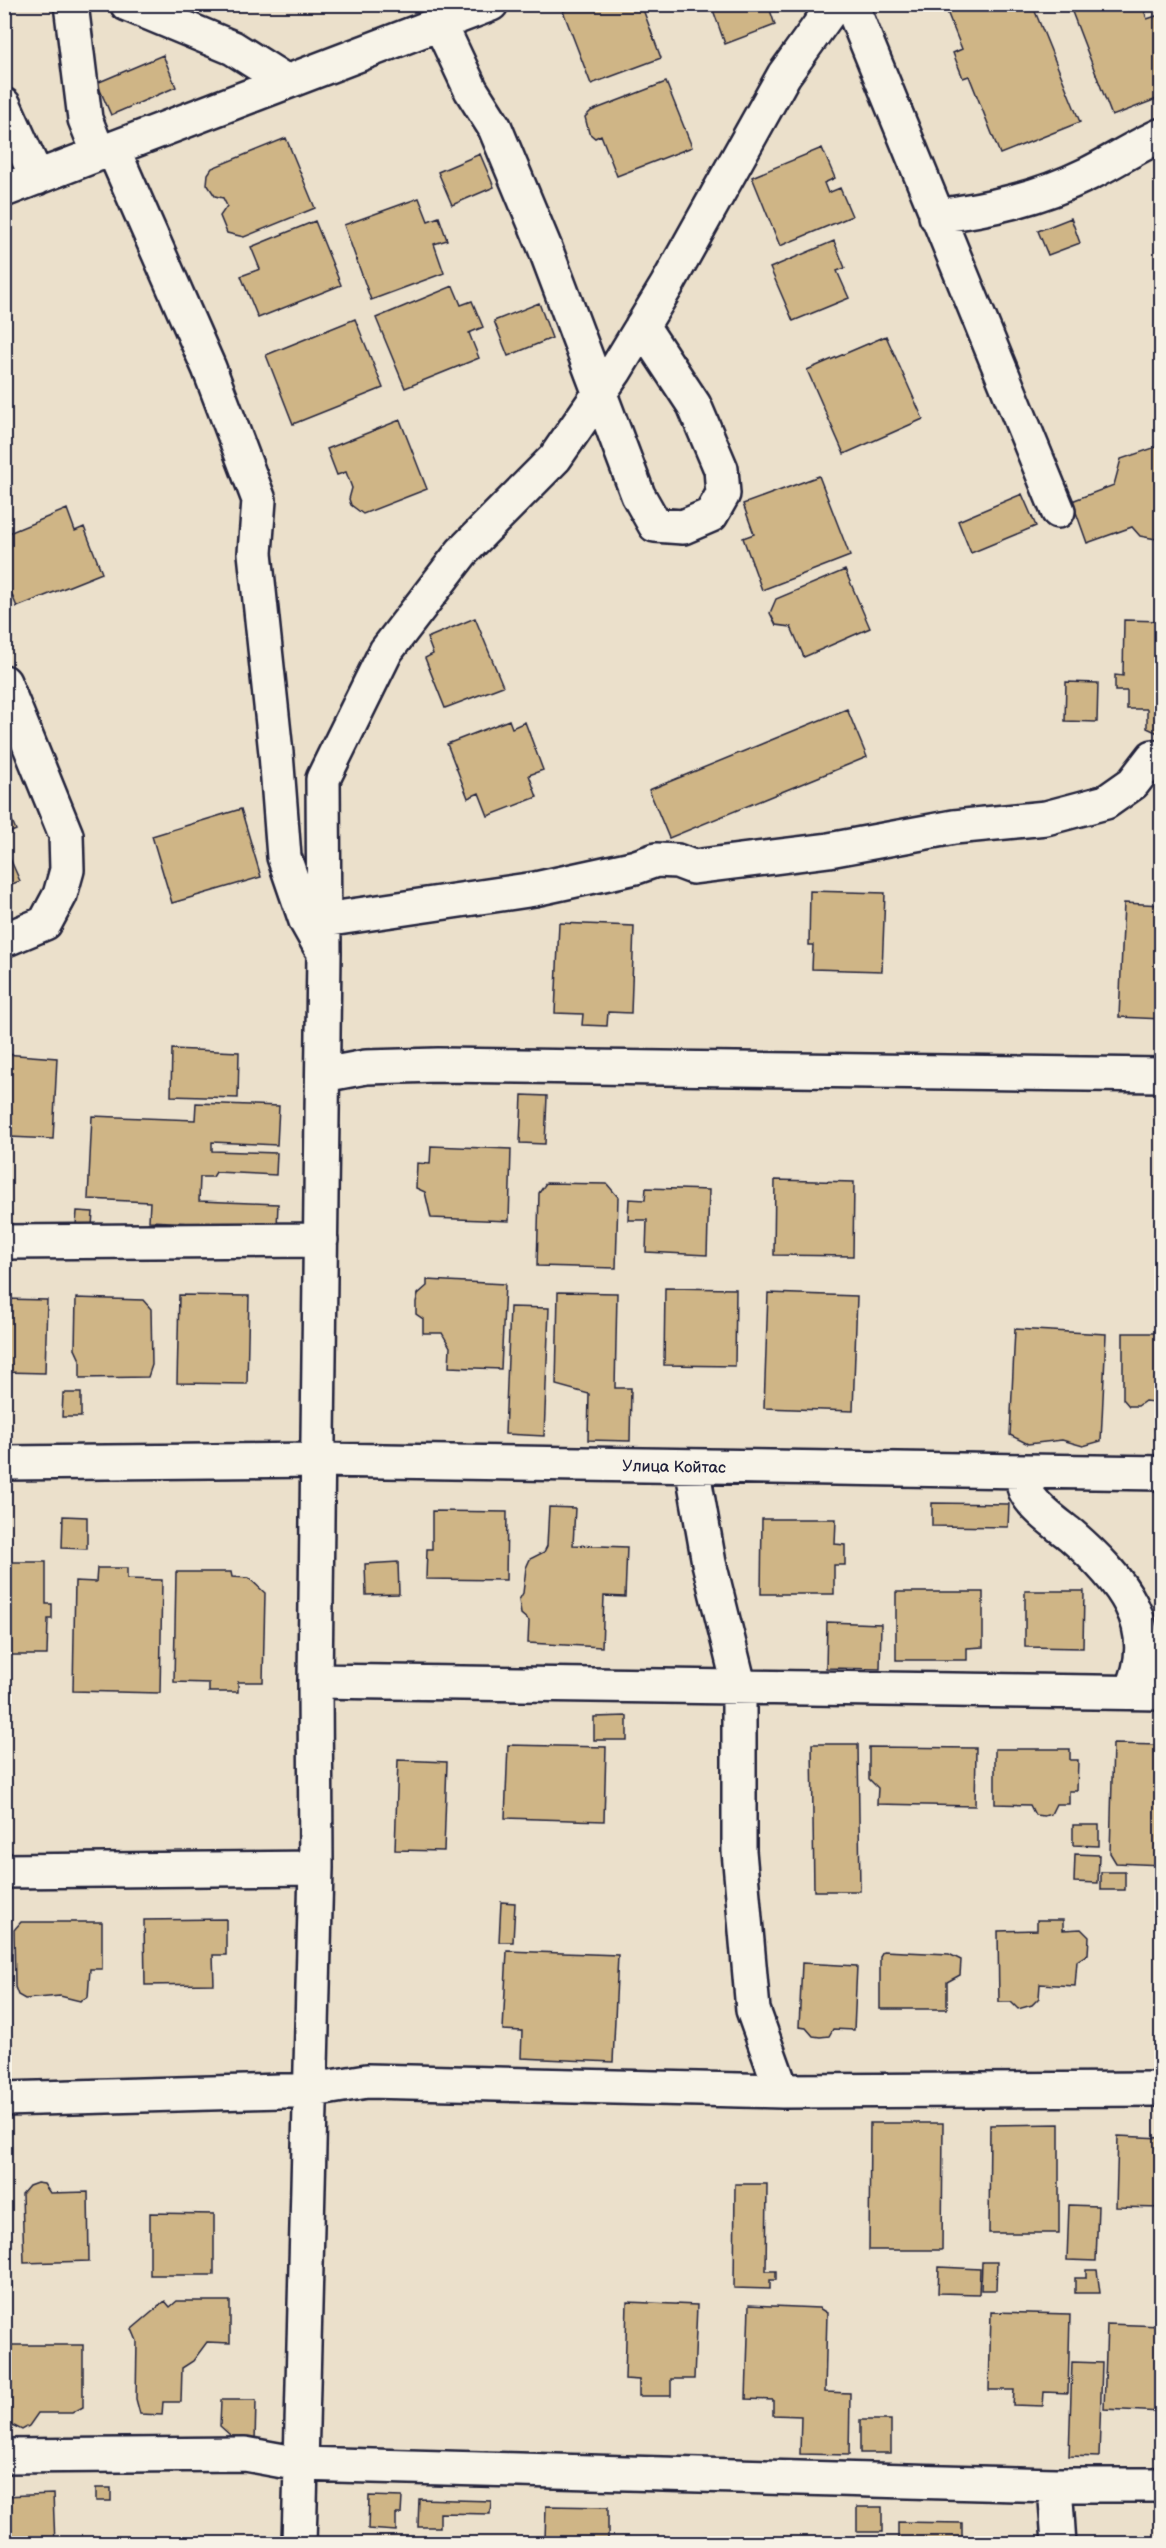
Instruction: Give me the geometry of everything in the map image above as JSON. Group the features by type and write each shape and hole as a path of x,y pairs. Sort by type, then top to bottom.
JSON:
{"street":[{"path":"71,4 85,119 106,151 209,368 259,500 255,553 276,753 284,857 306,921 324,953"},
{"path":"127,4 233,48 286,82"},
{"path":"4,190 491,4"},
{"path":"300,2544 300,2464 313,2090 316,1868 315,1681 323,1076 323,779 386,651 462,552 555,458 599,394 642,326 784,75 835,4"},
{"path":"851,4 1058,510"},
{"path":"440,24 471,90 495,128 545,248 638,495 655,525 683,527 711,515 723,494 722,469 694,405 642,326"},
{"path":"4,105 37,178"},
{"path":"936,216 988,210 1038,195 1089,174 1161,135"},
{"path":"4,682 66,835 68,870 60,895 45,923 4,940"},
{"path":"324,920 535,889 636,867 656,860 677,861 693,867 829,850 954,827 1046,818 1106,802 1133,783 1153,757"},
{"path":"323,1076 366,1067 438,1065 1161,1075"},
{"path":"4,1242 321,1240"},
{"name":"Улица Койтас","path":"4,1463 319,1460 1027,1472"},
{"path":"692,1466 709,1563 739,1685 739,1851 753,2010 782,2091"},
{"path":"315,1681 1146,1692 1141,1672 1144,1649 1138,1616 1119,1584 1079,1543 1041,1510 1024,1489 1027,1472 1161,1473"},
{"path":"4,1871 316,1868"},
{"path":"4,2099 313,2090 367,2081 782,2091 1161,2089"},
{"path":"4,2456 245,2454 300,2464 1055,2485 1161,2485"},
{"path":"1055,2485 1059,2544"}],"building":[{"path":"581,4 641,4 661,58 591,84 563,11"},
{"path":"711,4 768,4 775,25 725,44"},
{"path":"944,4 1032,4 1080,122 1000,154 969,76 963,78 953,53 962,49"},
{"path":"1069,4 1146,4 1143,7 1147,19 1162,14 1162,97 1112,116"},
{"path":"163,55 176,87 111,115 97,83"},
{"path":"666,82 692,147 617,176 601,135 595,138 589,133 585,117 591,111"},
{"path":"286,138 315,208 244,237 227,233 220,216 227,206 223,198 215,196 207,184 208,174 212,168"},
{"path":"822,148 835,178 824,183 828,193 840,188 852,216 780,246 752,177"},
{"path":"480,154 494,187 452,205 438,172"},
{"path":"419,198 428,221 439,217 447,240 434,244 444,273 371,300 344,225"},
{"path":"1071,218 1080,243 1048,255 1038,231"},
{"path":"315,221 341,285 258,318 241,276 260,269 251,247"},
{"path":"834,241 845,268 837,271 849,298 793,321 770,268"},
{"path":"453,286 461,305 472,301 483,327 469,333 479,358 405,388 376,318"},
{"path":"539,303 552,338 508,356 494,321"},
{"path":"355,319 383,388 293,424 266,355"},
{"path":"886,336 923,419 844,454 807,370"},
{"path":"400,420 427,489 363,514 351,505 349,499 352,488 346,472 337,475 327,449"},
{"path":"1162,445 1162,537 1156,539 1140,536 1132,527 1087,543 1072,501 1114,485 1121,459"},
{"path":"819,476 850,556 762,590 743,538 754,534 743,504"},
{"path":"1022,494 1036,526 971,553 958,521"},
{"path":"67,509 75,531 84,527 102,573 17,607 4,576 4,535"},
{"path":"845,570 870,628 804,657 791,627 776,625 770,613 776,599"},
{"path":"475,618 503,686 445,708 425,658 433,654 427,638"},
{"path":"1124,620 1162,621 1160,734 1147,728 1147,709 1127,709 1127,691 1115,691 1115,675 1123,676"},
{"path":"1066,682 1098,683 1097,722 1065,721"},
{"path":"847,709 867,757 669,838 649,790"},
{"path":"509,720 512,728 525,722 543,770 529,775 537,797 488,816 479,793 468,798 447,744"},
{"path":"241,809 261,877 172,903 152,836"},
{"path":"8,811 16,830 4,835 4,812"},
{"path":"4,845 20,881 4,887"},
{"path":"810,891 885,893 882,971 812,969 813,945 809,945"},
{"path":"1124,903 1162,905 1162,1019 1119,1017"},
{"path":"559,923 634,926 631,1013 608,1012 607,1026 582,1025 583,1014 555,1013"},
{"path":"172,1049 239,1052 238,1098 171,1096"},
{"path":"4,1054 57,1058 53,1139 10,1137 10,1143 4,1143"},
{"path":"522,1095 547,1096 545,1144 520,1143"},
{"path":"196,1103 279,1106 277,1145 212,1142 212,1151 277,1153 276,1175 216,1172 213,1177 200,1177 199,1201 278,1204 277,1227 149,1221 150,1202 88,1199 92,1116 195,1120"},
{"path":"431,1146 511,1149 509,1221 431,1218 425,1192 416,1188 417,1163 430,1164"},
{"path":"775,1180 854,1182 853,1256 774,1255"},
{"path":"546,1183 607,1184 618,1197 616,1268 537,1266 539,1193"},
{"path":"646,1188 709,1190 707,1255 646,1252 647,1220 628,1220 629,1199 645,1200"},
{"path":"77,1211 93,1212 92,1226 76,1225"},
{"path":"427,1280 505,1284 501,1369 449,1367 450,1347 442,1333 423,1333 423,1319 416,1314 418,1294 427,1286"},
{"path":"665,1288 736,1289 735,1366 664,1365"},
{"path":"558,1292 617,1293 615,1388 631,1388 630,1441 588,1440 589,1394 556,1385"},
{"path":"768,1293 857,1296 853,1411 764,1408"},
{"path":"179,1295 249,1296 247,1384 177,1383"},
{"path":"76,1298 143,1300 151,1309 152,1365 148,1377 80,1378 80,1360 75,1349"},
{"path":"4,1299 47,1300 45,1373 4,1372"},
{"path":"510,1307 549,1308 544,1436 505,1434"},
{"path":"1015,1329 1106,1334 1101,1441 1083,1446 1062,1440 1028,1444 1010,1435"},
{"path":"1123,1333 1162,1333 1162,1403 1145,1401 1138,1406 1129,1406 1123,1399"},
{"path":"63,1393 81,1393 81,1417 62,1417"},
{"path":"932,1503 1009,1504 1008,1527 932,1526"},
{"path":"549,1507 575,1508 573,1545 627,1547 625,1597 604,1596 602,1647 528,1643 529,1621 521,1614 519,1600 523,1593 526,1568 530,1559 544,1552 547,1546"},
{"path":"432,1511 507,1512 506,1580 426,1579 427,1549 432,1549"},
{"path":"63,1516 87,1517 87,1549 62,1548"},
{"path":"762,1519 836,1519 835,1544 845,1545 845,1565 834,1565 834,1594 761,1594"},
{"path":"4,1562 46,1562 46,1604 52,1604 52,1619 48,1619 47,1655 4,1655"},
{"path":"398,1562 399,1594 366,1595 365,1564"},
{"path":"97,1568 127,1568 127,1579 162,1580 160,1693 73,1691 75,1581 96,1582"},
{"path":"176,1572 231,1572 232,1577 249,1578 265,1593 263,1682 238,1682 238,1692 209,1692 209,1683 174,1682"},
{"path":"1025,1591 1084,1591 1083,1648 1025,1647"},
{"path":"896,1592 983,1592 983,1647 967,1648 967,1660 896,1660"},
{"path":"827,1622 881,1624 880,1669 826,1668"},
{"path":"627,1716 627,1740 594,1740 594,1717"},
{"path":"812,1744 858,1744 860,1891 814,1891"},
{"path":"1113,1744 1162,1745 1162,1865 1116,1863 1110,1853"},
{"path":"508,1745 606,1747 604,1821 505,1818"},
{"path":"869,1747 976,1748 975,1806 877,1804 878,1788 869,1779"},
{"path":"995,1749 1070,1749 1070,1760 1078,1760 1077,1791 1069,1791 1069,1804 1056,1804 1051,1814 1044,1816 1035,1815 1030,1805 995,1804"},
{"path":"398,1760 447,1762 444,1851 395,1850"},
{"path":"1073,1825 1099,1825 1099,1846 1073,1845"},
{"path":"1075,1854 1099,1855 1098,1883 1074,1882"},
{"path":"1101,1872 1125,1872 1125,1890 1101,1890"},
{"path":"501,1902 515,1903 513,1942 499,1942"},
{"path":"226,1919 226,1955 213,1955 214,1984 145,1985 144,1920"},
{"path":"1037,1920 1063,1920 1063,1930 1081,1929 1089,1937 1088,1954 1077,1961 1075,1986 1040,1984 1039,1998 1032,2005 1018,2009 1011,2002 999,2002 998,1931 1037,1930"},
{"path":"21,1922 102,1922 102,1969 90,1969 88,1997 80,2001 60,1996 25,1999 18,1995 15,1987 14,1930"},
{"path":"507,1951 618,1955 613,2062 521,2058 522,2031 503,2030"},
{"path":"883,1951 949,1954 961,1960 960,1975 947,1982 947,2009 880,2009 880,1956"},
{"path":"802,1963 857,1966 854,2030 833,2029 829,2036 820,2037 813,2036 806,2028 799,2027"},
{"path":"870,2123 943,2123 942,2250 869,2250"},
{"path":"1059,2124 1059,2233 989,2233 990,2125"},
{"path":"1118,2136 1162,2138 1162,2208 1116,2207"},
{"path":"4,2169 6,2169 8,2243 4,2244"},
{"path":"37,2183 44,2184 50,2193 88,2192 89,2261 24,2263 22,2194 29,2186"},
{"path":"735,2184 767,2184 766,2271 776,2271 776,2280 770,2280 770,2289 734,2288"},
{"path":"1069,2205 1098,2206 1096,2261 1067,2260"},
{"path":"150,2213 214,2214 214,2275 150,2275"},
{"path":"982,2262 997,2262 996,2290 981,2290"},
{"path":"939,2267 980,2269 979,2294 938,2293"},
{"path":"1086,2270 1097,2270 1100,2293 1075,2293 1075,2278 1086,2278"},
{"path":"11,2274 12,2288 4,2288 4,2275"},
{"path":"165,2301 170,2307 177,2301 230,2301 230,2343 207,2342 193,2361 182,2368 181,2402 163,2402 162,2415 140,2414 136,2399 137,2341 132,2329"},
{"path":"627,2302 697,2305 694,2379 671,2379 671,2396 639,2396 639,2380 625,2379"},
{"path":"749,2305 819,2308 827,2313 825,2392 850,2393 849,2455 800,2454 801,2416 773,2415 773,2400 746,2399"},
{"path":"991,2312 1070,2314 1068,2393 1044,2392 1043,2406 1013,2405 1014,2390 989,2390"},
{"path":"1107,2324 1162,2326 1162,2412 1104,2409"},
{"path":"4,2345 83,2345 83,2407 72,2413 38,2413 29,2426 22,2430 8,2423 9,2407 4,2402"},
{"path":"1072,2362 1102,2363 1099,2457 1069,2456"},
{"path":"221,2400 256,2400 255,2442 238,2442 220,2426"},
{"path":"860,2420 891,2420 891,2453 860,2453"},
{"path":"96,2488 111,2488 111,2501 96,2501"},
{"path":"53,2494 55,2544 4,2544 4,2496"},
{"path":"369,2496 402,2497 401,2514 396,2514 396,2531 368,2529"},
{"path":"419,2499 491,2501 490,2514 440,2513 440,2527 418,2527"},
{"path":"546,2506 608,2507 608,2541 545,2540"},
{"path":"857,2507 882,2507 882,2532 857,2532"},
{"path":"898,2522 962,2523 962,2544 898,2544"},
{"path":"406,2540 482,2543 482,2544 405,2544"}]}
